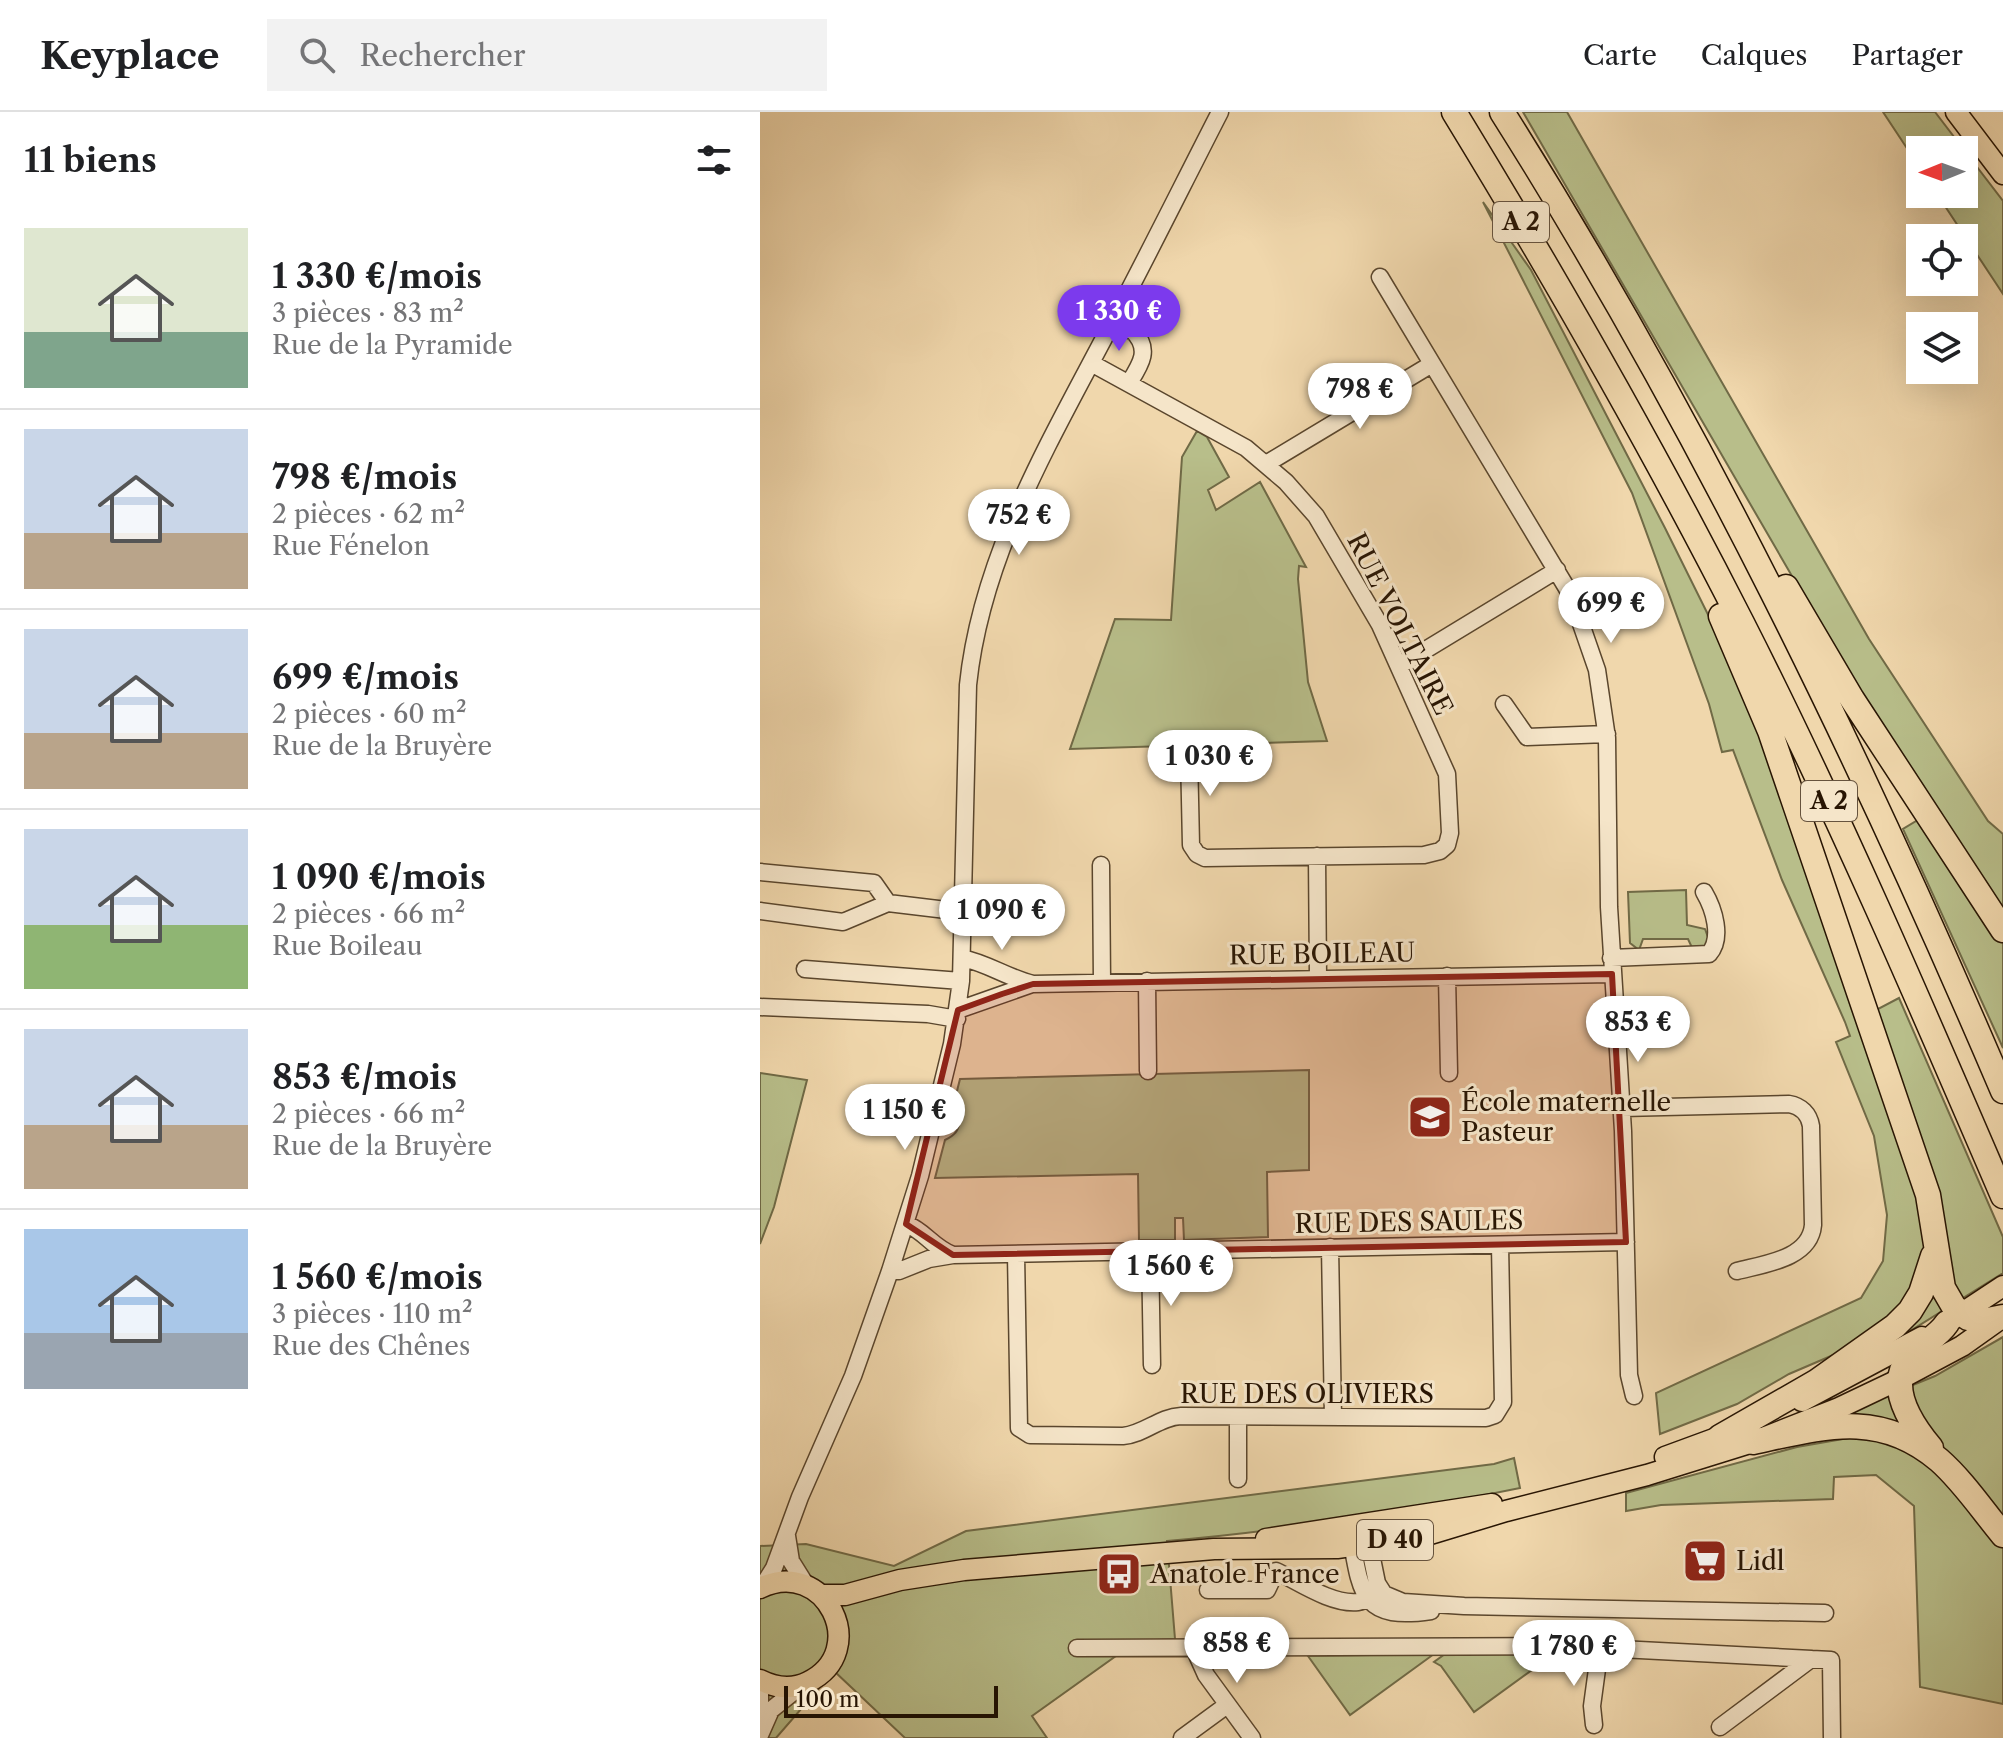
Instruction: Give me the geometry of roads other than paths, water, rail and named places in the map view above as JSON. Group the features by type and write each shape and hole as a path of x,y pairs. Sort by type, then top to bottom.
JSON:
{"highway":[{"name":"A 2","path":"1454,112 1554,277 1633,416 1736,611 1813,768 2003,1196"},
{"name":"A 2","path":"1502,112 1669,398 1749,548 1850,751 2003,1090"},
{"path":"1669,398 1730,488 1852,699 2003,930"},
{"path":"1633,416 1665,499 1770,731 1928,1195 1943,1288 1954,1307 1954,1318 1940,1334 1910,1357 1900,1379 1902,1397 1908,1415 1941,1461 2003,1535"},
{"path":"1720,1437 1804,1389 1895,1326 1910,1311 1926,1282 1935,1242"},
{"path":"1954,1318 1983,1321 2003,1317"},
{"path":"1753,1442 1825,1427 1861,1425 1902,1436 1941,1461"}],"main road":[{"path":"1956,112 2003,174"},
{"name":"D 40","path":"1359,1536 1551,1492 1634,1468 1720,1437 1840,1383 1954,1318 1999,1288"},
{"name":"D 40","path":"813,1590 845,1595 916,1577 964,1570 1438,1532 1647,1475 1753,1442 1839,1408 1900,1379 1972,1340 2003,1317"},
{"path":"760,1680 782,1687 804,1684 816,1677 831,1661 838,1632 834,1612 813,1590 781,1581 761,1587"},
{"name":"D 40","path":"838,1632 846,1615 879,1586"}],"street":[{"path":"761,1587 774,1568 853,1376 890,1271 920,1176 957,1014 962,958 967,698 977,627 1008,529 1220,112"},
{"path":"1380,277 1557,570 1571,595 1594,655 1607,734 1612,966 1622,1108 1629,1375 1634,1396"},
{"path":"1111,325 1133,331 1143,347 1143,359 1129,383"},
{"name":"RUE VOLTAIRE","path":"1091,363 1237,443 1294,490 1321,524 1368,602 1399,666 1449,780 1450,833 1444,849 1424,855 1317,856"},
{"path":"1266,464 1432,364"},
{"path":"1399,666 1557,570"},
{"path":"1504,704 1527,737 1607,734"},
{"path":"1189,754 1191,839 1197,854 1211,858 1317,856 1318,978"},
{"path":"1101,865 1102,982"},
{"path":"760,872 874,883 888,903"},
{"name":"RUE BOILEAU","path":"962,958 973,960 1004,976 1033,984 1447,976 1612,966 1709,954 1714,948 1715,918 1713,906 1704,892"},
{"path":"760,911 843,922 888,903 963,912"},
{"path":"805,969 961,981"},
{"path":"1447,976 1449,1073"},
{"path":"1147,981 1148,1071"},
{"name":"RUE BOILEAU","path":"957,1014 1033,984"},
{"path":"760,1007 957,1014"},
{"path":"1622,1108 1789,1104 1799,1107 1807,1115 1811,1140 1813,1225 1810,1237 1791,1254 1737,1271"},
{"path":"906,1224 921,1230 932,1244 953,1255"},
{"name":"RUE DES SAULES","path":"890,1271 953,1255 1626,1242"},
{"name":"RUE DES OLIVIERS","path":"1016,1254 1018,1423 1022,1431 1030,1435 1123,1436 1136,1434 1174,1416 1486,1418 1495,1415 1503,1402 1500,1245"},
{"path":"1330,1247 1333,1417"},
{"path":"1150,1251 1152,1365"},
{"path":"1238,1417 1238,1479"},
{"path":"787,1533 791,1561 813,1590"},
{"path":"1359,1536 1361,1584 1374,1594 1403,1602 1464,1606 1825,1613"},
{"path":"1208,1590 1267,1590 1276,1571 1342,1600 1355,1602 1374,1594"},
{"path":"1193,1646 1201,1668 1252,1738"},
{"path":"1594,1725 1592,1706 1600,1647"},
{"path":"1077,1648 1600,1647 1831,1660 1832,1738"},
{"path":"1720,1727 1811,1659"},
{"path":"760,1735 776,1705 804,1684"},
{"path":"760,1692 760,1707"},
{"path":"1182,1738 1227,1705"}],"place":[{"name":"École maternelle Pasteur","path":"1430,1117"},
{"name":"Lidl","path":"1705,1561"},
{"name":"Anatole France","path":"1119,1574"}]}
